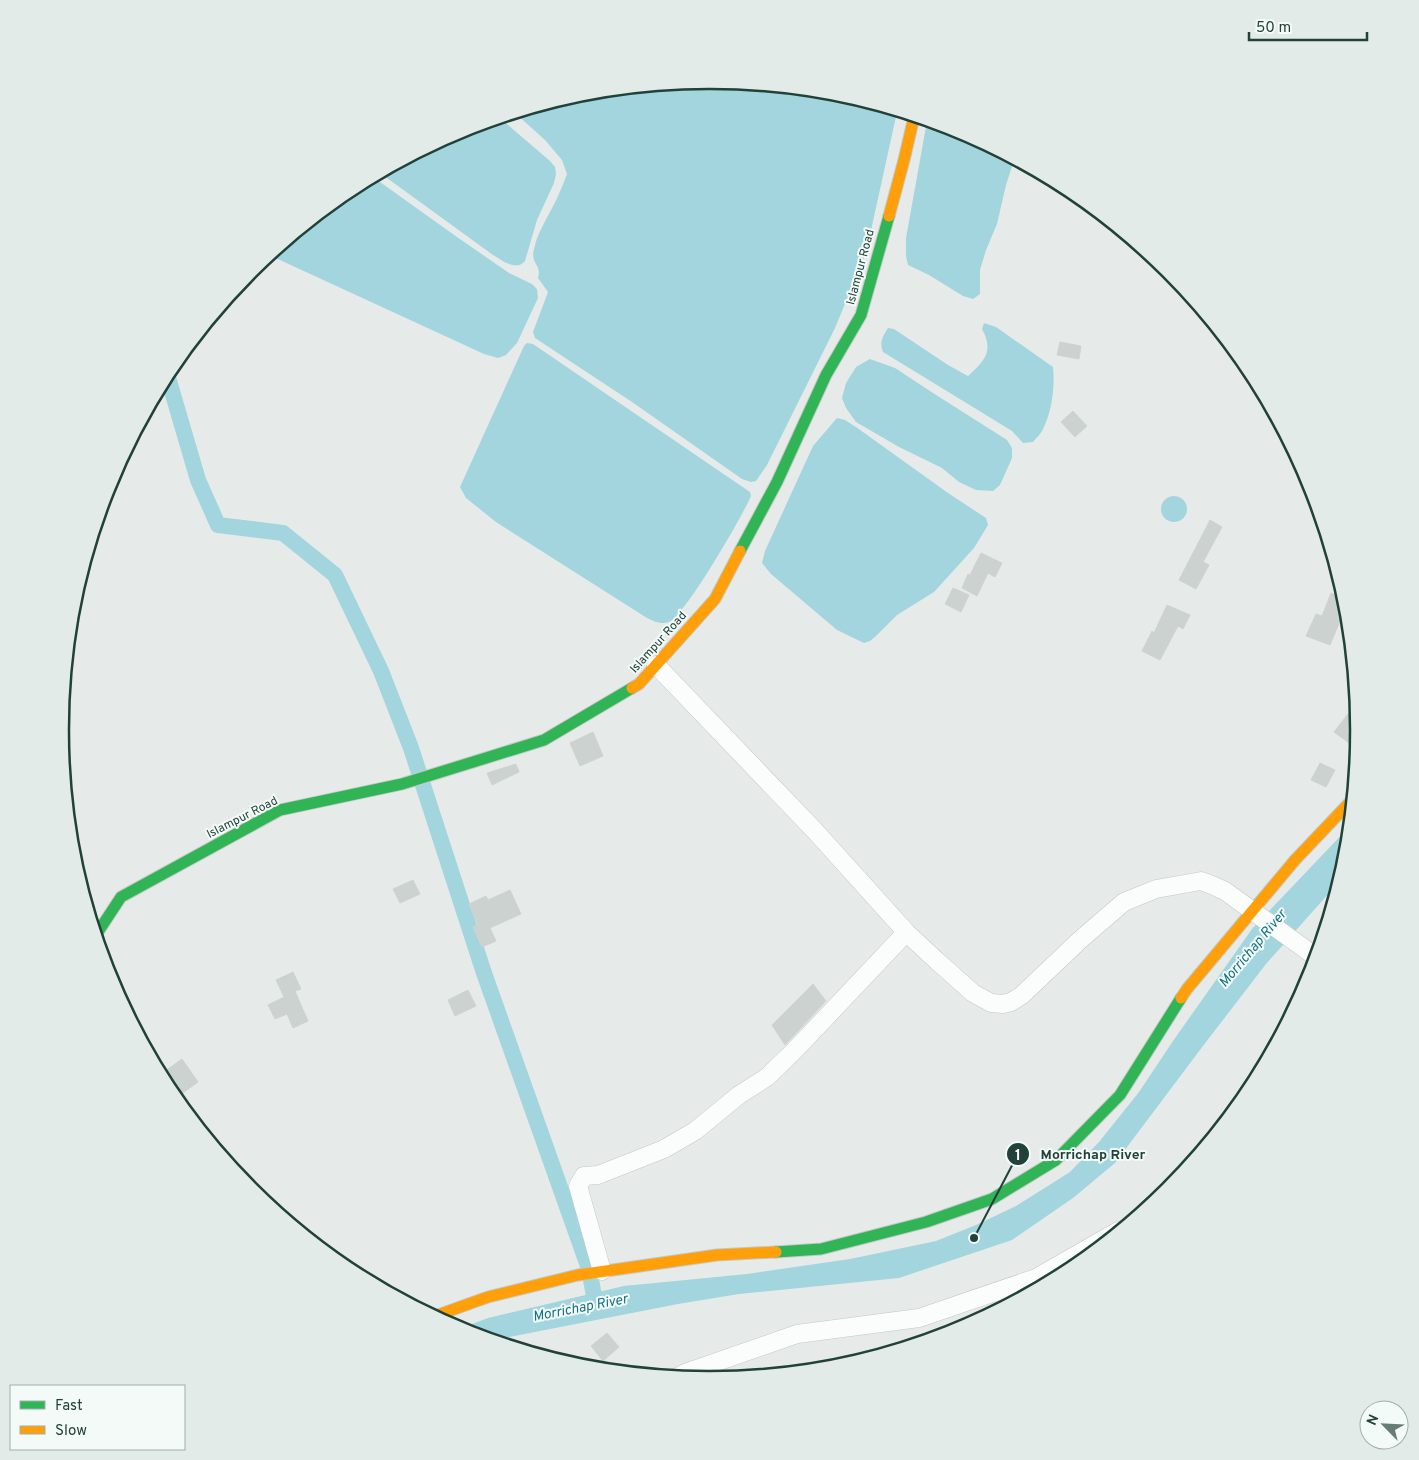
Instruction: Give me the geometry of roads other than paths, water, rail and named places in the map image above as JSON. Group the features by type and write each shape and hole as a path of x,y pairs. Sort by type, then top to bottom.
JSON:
{"street":[{"name":"Islampur Road","path":"101,928 121,897 280,810 402,784 544,740 639,684 715,599 778,482 826,375 861,315 913,122"},
{"path":"656,665 816,832 907,933 973,993 991,1003 1003,1004 1011,1002 1022,995 1081,939 1124,902 1156,889 1201,881 1233,895 1253,912 1310,953"},
{"path":"444,1313 488,1297 578,1275 717,1255 821,1249 926,1222 992,1199 1056,1160 1120,1095 1187,989 1295,860 1346,807"},
{"path":"602,1271 578,1186 584,1176 598,1175 664,1149 695,1131 739,1095 767,1077 901,938"},
{"path":"692,1370 797,1334 919,1318 1036,1278 1076,1255"}],"water":[{"path":"710,89 793,95 835,102 896,117 866,253 835,328 767,465 756,481 751,482 742,479 632,402 535,338 533,332 548,292 538,278 539,273 533,254 538,235 567,174 562,160 545,140 521,118 584,102 668,91"},
{"path":"505,123 550,161 555,167 556,174 554,183 537,220 525,261 521,264 513,265 493,255 386,177 426,155"},
{"path":"926,127 955,138 1012,165 997,224 980,270 980,294 973,299 963,296 929,275 908,265 906,238"},
{"path":"379,181 509,273 532,284 537,289 538,298 517,343 506,355 498,358 484,354 276,258 319,222"},
{"path":"984,323 996,327 1053,367 1054,383 1049,415 1042,431 1033,442 1023,443 1012,431 883,352 881,345 888,328 894,329 968,376 986,355 986,337 982,329"},
{"path":"527,343 533,344 750,492 751,496 746,507 700,585 677,615 669,622 660,623 647,618 496,522 466,498 460,487"},
{"path":"870,359 895,368 1007,440 1012,448 1012,458 1000,485 993,491 976,490 959,482 942,468 899,447 856,422 846,408 842,398 846,383 856,367"},
{"path":"837,418 845,420 856,427 986,518 988,525 974,548 934,592 897,615 876,636 864,643 837,630 771,574 762,563 765,551 813,446"},
{"path":"1174,496 1183,500 1187,509 1183,518 1174,522 1165,518 1161,509 1165,500"},
{"path":"1341,835 1329,894 1266,964 1115,1163 1073,1198 1012,1240 899,1278 739,1294 506,1338 471,1325 488,1318 624,1286 747,1274 850,1259 936,1241 1016,1206 1070,1172 1099,1142 1139,1092 1252,929"}],"waterway":[{"path":"170,385 198,480 218,525 283,533 335,575 381,671 411,748 484,973 588,1266"},
{"path":"591,1280 595,1301"}],"place":[{"name":"Morrichap River","path":"974,1238"}]}
